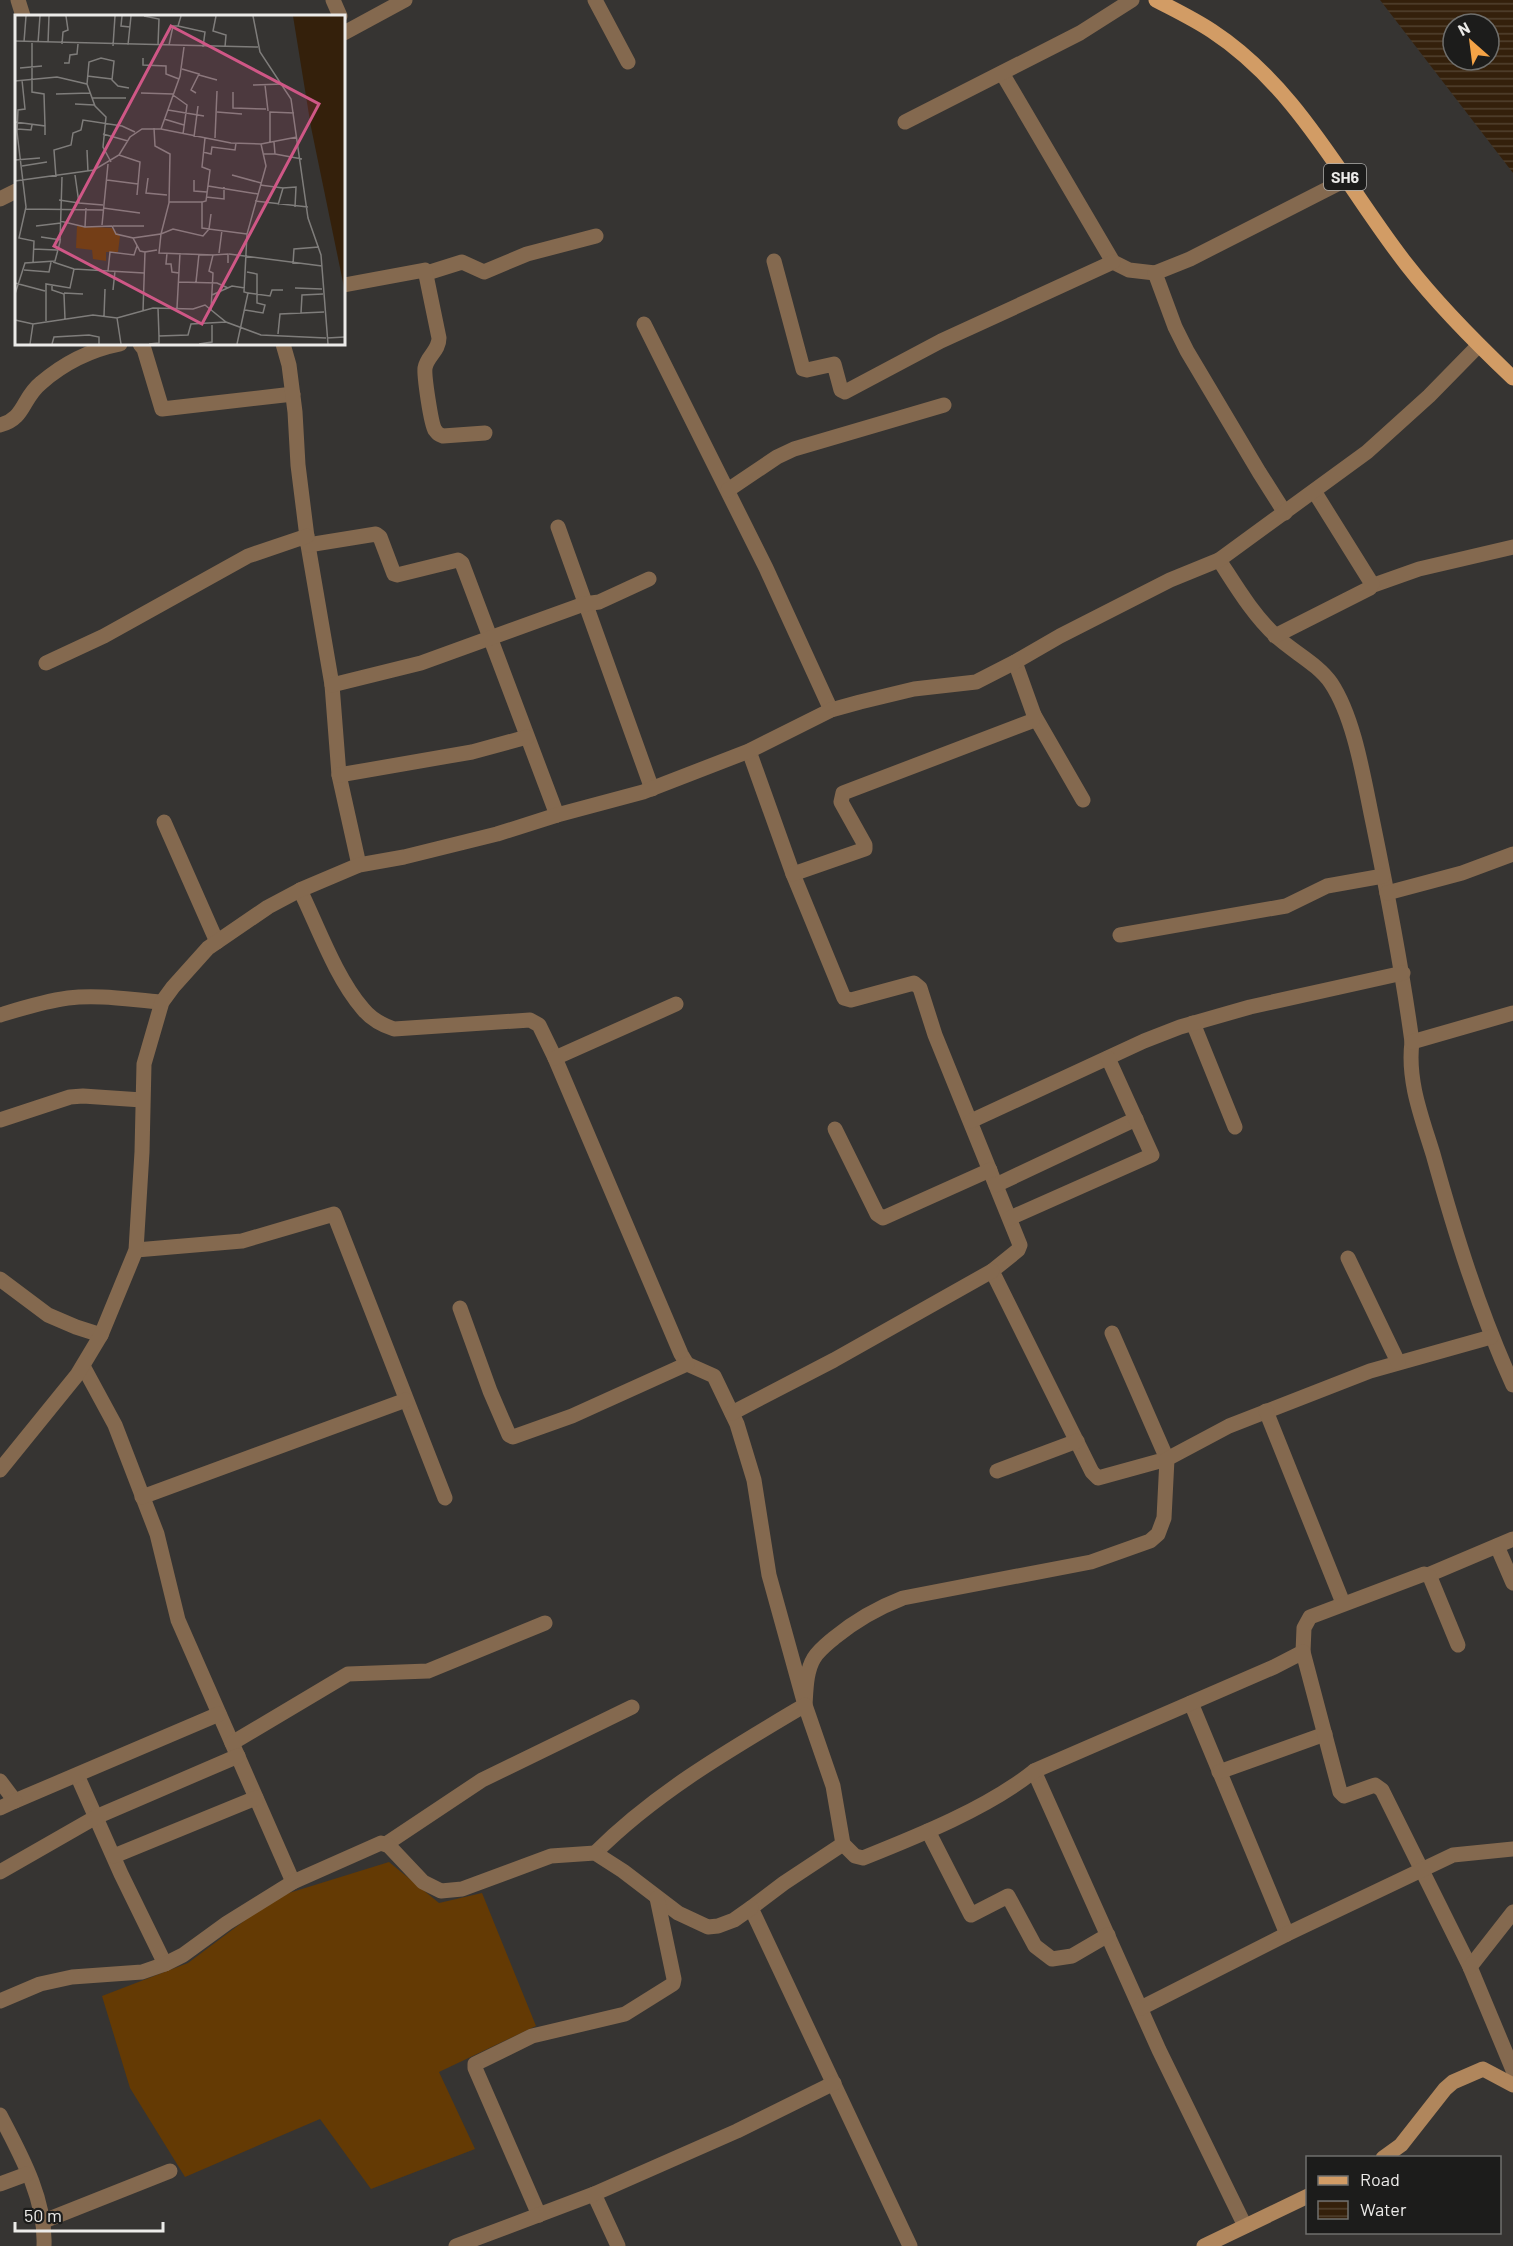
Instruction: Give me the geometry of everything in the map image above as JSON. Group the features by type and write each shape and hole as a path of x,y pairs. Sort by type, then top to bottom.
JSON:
{"main road":[{"name":"SH6","path":"1156,0 1213,31 1269,79 1308,126 1432,297 1513,378"},
{"path":"1384,2156 1401,2145 1453,2082 1483,2069 1513,2085"},
{"path":"1204,2246 1306,2197"}],"street":[{"path":"18,0 23,15"},
{"path":"333,0 339,15"},
{"path":"345,25 405,0"},
{"path":"596,0 628,62"},
{"path":"905,122 1080,33 1132,0"},
{"path":"1002,73 1113,261 1129,270 1155,273 1190,259 1347,179"},
{"path":"0,200 15,192"},
{"path":"345,285 424,270 427,273 462,262 484,272 527,254 596,236"},
{"path":"774,261 803,369 834,364 841,390 845,392 941,341 1113,261"},
{"path":"427,273 439,338 437,348 428,360 425,369 433,425 443,436 485,433"},
{"path":"1155,273 1184,344 1285,513"},
{"path":"644,324 789,614 831,710"},
{"path":"0,425 16,418 32,391 41,382 86,353 116,345"},
{"path":"141,345 162,409 293,394"},
{"path":"283,345 293,394 307,541 332,685 339,775 359,865"},
{"path":"0,1470 83,1366 101,1335 136,1250 144,1064 162,1002 201,956 217,942 268,907 300,890 359,865 404,857 497,834 652,789 749,751 831,710 914,689 976,682 1170,580 1219,560 1366,452 1429,396 1479,345"},
{"path":"728,490 777,457 794,449 944,405"},
{"path":"1314,491 1371,581 1371,586"},
{"path":"558,527 652,789"},
{"path":"46,663 104,636 248,556 307,541 376,534 380,537 394,574 397,575 460,561 557,815"},
{"path":"1275,636 1371,586 1419,569 1513,547"},
{"path":"1219,560 1253,611 1275,636 1332,684 1348,721 1365,786 1403,973 1412,1042 1410,1056 1412,1080 1450,1213 1491,1337 1513,1385"},
{"path":"332,685 421,663 584,604 599,602 649,579"},
{"path":"1015,662 1034,715 1083,800"},
{"path":"793,874 865,849 865,845 841,802 843,793 1030,722 1034,715"},
{"path":"339,775 472,752 527,737"},
{"path":"732,1413 834,1360 992,1271 1019,1248 1010,1218 935,1035 920,988 914,983 851,1000 844,998 793,874 749,751"},
{"path":"164,822 217,942"},
{"path":"1387,893 1462,873 1513,854"},
{"path":"1120,935 1286,906 1327,886 1383,876"},
{"path":"300,890 344,982 364,1011 375,1020 394,1029 530,1020 539,1026 555,1058 635,1248 687,1364 714,1376 732,1413 754,1480 769,1575 805,1705 833,1786 843,1844 855,1856 863,1858 928,1831 1014,1787 1034,1771 1303,1652"},
{"path":"971,1121 1144,1041 1194,1023 1251,1006 1403,973"},
{"path":"0,1015 70,998 92,997 162,1002"},
{"path":"555,1058 676,1004"},
{"path":"1412,1042 1513,1013"},
{"path":"1194,1023 1235,1127"},
{"path":"1010,1218 1152,1156 1108,1058"},
{"path":"0,1120 70,1097 142,1100"},
{"path":"996,1185 1136,1119"},
{"path":"836,1129 877,1214 882,1218 990,1170"},
{"path":"136,1250 242,1241 334,1214 445,1498"},
{"path":"1348,1258 1398,1362"},
{"path":"992,1271 1098,1479 1167,1459 1229,1426 1398,1362 1491,1337"},
{"path":"0,1279 48,1315 76,1328 101,1335"},
{"path":"460,1308 490,1391 510,1437 572,1416 687,1364"},
{"path":"805,1705 809,1669 814,1658 820,1650 853,1622 876,1609 903,1598 1091,1562 1150,1541 1158,1534 1164,1518 1167,1459 1112,1333"},
{"path":"83,1366 115,1425 157,1534 178,1620 293,1881"},
{"path":"142,1497 406,1400"},
{"path":"1266,1411 1343,1603"},
{"path":"996,1471 1077,1440"},
{"path":"1513,1539 1428,1575 1424,1574 1343,1603 1308,1619 1304,1628 1303,1652 1341,1794 1344,1796 1375,1785 1379,1787 1470,1967 1513,2070"},
{"path":"1497,1546 1513,1583"},
{"path":"1428,1575 1458,1645"},
{"path":"0,1872 96,1817 235,1750 343,1676 428,1671 545,1623"},
{"path":"1191,1703 1287,1934"},
{"path":"595,1853 620,1827 709,1762 805,1705"},
{"path":"386,1845 482,1780 632,1707"},
{"path":"0,1808 219,1714"},
{"path":"1219,1772 1325,1734"},
{"path":"1034,1771 1172,2078 1245,2226"},
{"path":"77,1775 165,1964"},
{"path":"0,1781 15,1801"},
{"path":"114,1856 256,1798"},
{"path":"928,1831 971,1915 1008,1896 1035,1946 1052,1959 1072,1956 1108,1935"},
{"path":"0,2001 40,1984 72,1977 142,1972 165,1964 183,1955 227,1923 293,1881 381,1843 386,1845 423,1882 441,1891 462,1889 551,1856 595,1853 678,1912 708,1927 734,1920 843,1844"},
{"path":"1141,2008 1287,1934 1453,1855 1513,1849"},
{"path":"539,2215 475,2064 532,2036 625,2014 673,1984 674,1979 657,1898"},
{"path":"751,1908 910,2246"},
{"path":"1470,1967 1513,1912"},
{"path":"456,2246 594,2194 737,2131 834,2083"},
{"path":"0,2115 27,2174 44,2221 44,2246"},
{"path":"44,2221 170,2171"},
{"path":"0,2184 27,2174"},
{"path":"594,2194 618,2246"}],"shaded area":[{"path":"389,1862 439,1903 482,1893 536,2026 439,2072 475,2149 371,2189 320,2119 185,2177 130,2088 102,1996 188,1963 276,1897"}],"water":[{"path":"1380,0 1513,0 1513,173"}]}
